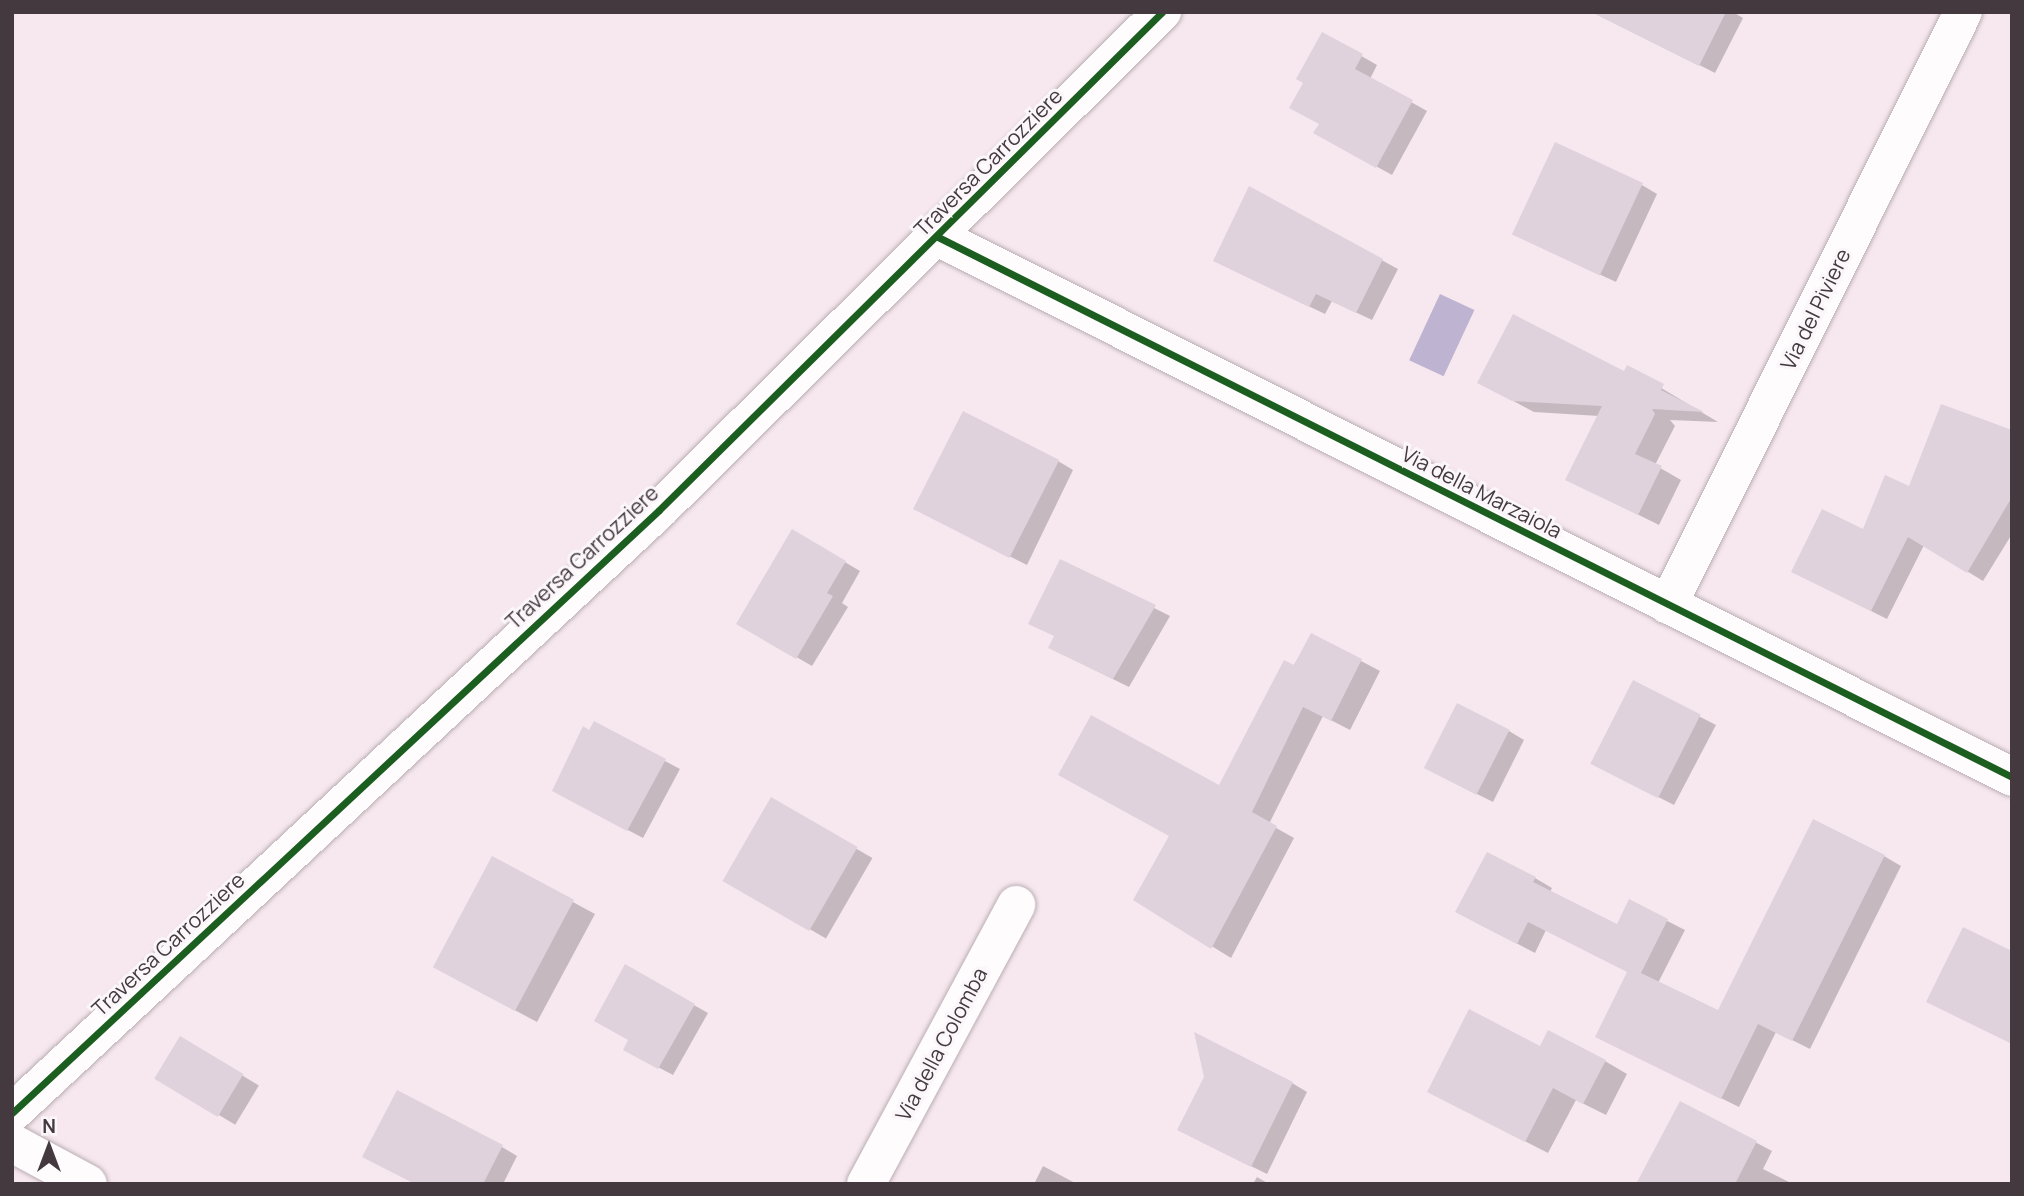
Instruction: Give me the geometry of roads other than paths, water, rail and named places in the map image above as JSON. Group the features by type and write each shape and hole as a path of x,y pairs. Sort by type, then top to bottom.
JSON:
{"street":[{"name":"Traversa Carrozziere","path":"12,1113 659,510 938,237 1162,12"},
{"name":"Via del Piviere","path":"1668,606 1963,12"},
{"name":"Via della Marzaiola","path":"938,237 2012,778"},
{"name":"Via della Colomba","path":"866,1184 1016,905"},
{"path":"12,1143 88,1184"}]}
